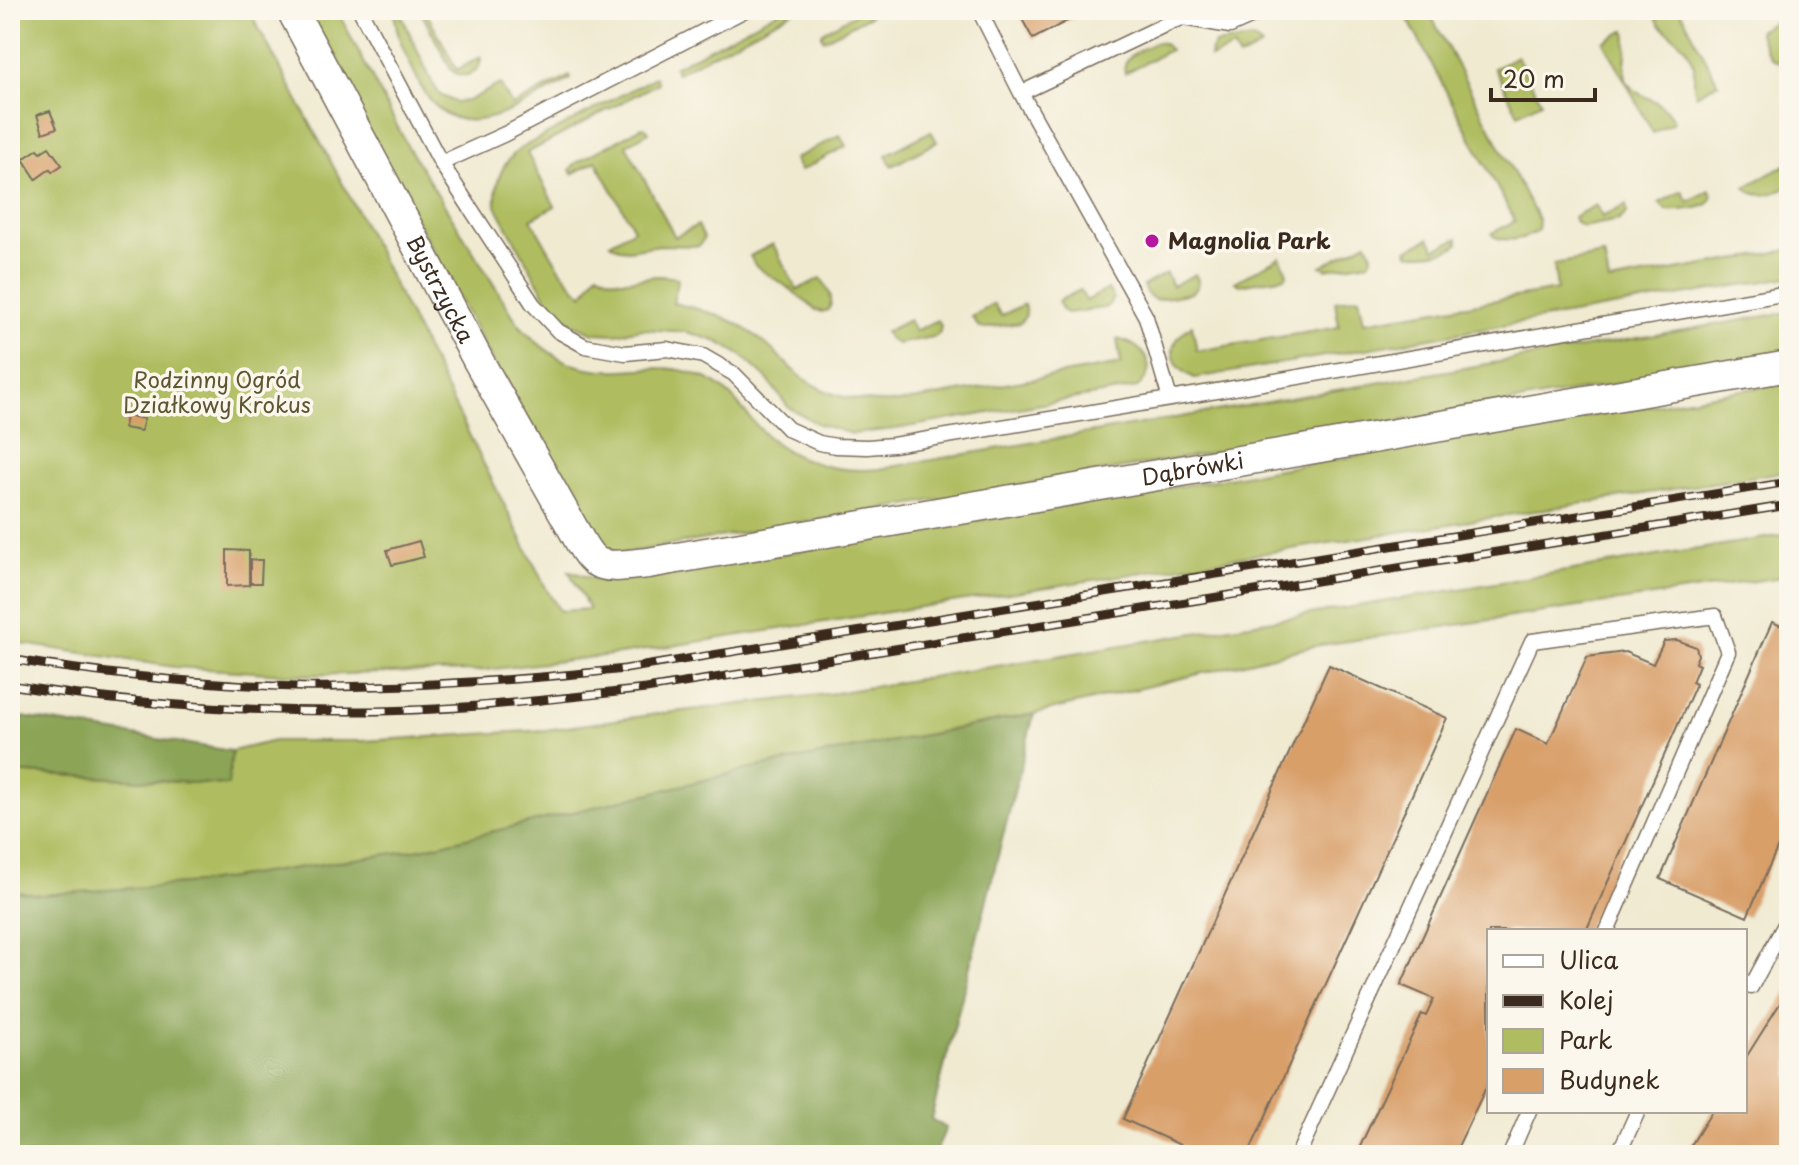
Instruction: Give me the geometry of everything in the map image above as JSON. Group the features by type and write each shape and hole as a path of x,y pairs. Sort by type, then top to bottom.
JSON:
{"street":[{"name":"Bystrzycka","path":"292,10 479,362 576,534 597,562"},
{"name":"Dąbrówki","path":"597,562 617,566 648,563 1789,366"}],"lane":[{"path":"360,10 441,163 533,304 558,331 585,346 625,353 667,349 703,356 734,374 788,429 819,443 867,447 893,445 1789,293"},
{"path":"441,163 505,134 745,10"},
{"path":"979,10 1021,93 1146,317 1170,399"},
{"path":"1021,93 1173,21 1183,18 1230,26 1266,10"},
{"path":"1298,1155 1532,641 1715,616 1728,652 1608,929"},
{"path":"1747,984 1751,987 1789,917"},
{"path":"1510,1155 1528,1113"},
{"path":"1618,1155 1637,1113"}],"green space":[{"name":"Rodzinny Ogród Działkowy Krokus","path":"10,10 249,10 353,203 560,611 589,609 569,571 601,581 652,576 1789,382 1789,471 620,654 477,671 300,675 174,667 10,642"},
{"path":"303,10 337,10 407,145 517,322 540,345 564,361 592,369 664,368 703,377 726,392 769,438 783,448 829,467 879,469 1789,312 1789,355 612,555 593,547"},
{"path":"420,10 425,10 457,70 481,57 475,71 462,75 452,71"},
{"path":"781,10 796,10 677,73 674,67"},
{"path":"862,10 870,16 824,40 822,33"},
{"path":"1403,10 1428,10 1539,221 1538,230 1534,233 1510,240 1493,236 1492,233 1515,221"},
{"path":"1663,10 1680,10 1718,83 1696,95 1694,66 1686,47 1660,25 1654,15"},
{"path":"1775,10 1789,10 1788,63 1772,58 1758,31 1779,19"},
{"path":"400,12 432,82 440,95 455,102 468,101 500,84 512,106 570,76 571,79 507,112 486,119 465,120 446,114 429,100 408,60 396,23 395,15"},
{"path":"1626,30 1627,81 1637,92 1663,107 1674,122 1653,133 1604,42"},
{"path":"1253,39 1262,46 1239,58 1233,48 1210,58 1215,44"},
{"path":"1156,42 1163,43 1170,50 1125,73 1129,57"},
{"path":"1517,56 1541,102 1518,114 1494,68"},
{"path":"655,77 658,83 527,153 555,206 531,219 560,268 583,295 598,272 619,280 657,276 678,278 673,303 735,322 763,341 815,386 857,400 901,402 1121,364 1117,339 1135,346 1146,358 1149,365 1144,381 1136,388 852,434 818,424 788,407 767,379 742,356 718,342 687,332 642,329 616,334 594,333 573,324 547,299 496,206 501,173 521,148"},
{"path":"642,127 649,132 626,145 675,237 698,225 704,238 699,246 660,245 628,250 610,243 634,229 596,161 572,174 570,170 576,163"},
{"path":"931,131 937,142 892,166 886,155"},
{"path":"840,135 846,146 800,171 794,159"},
{"path":"1789,163 1789,185 1784,188 1761,195 1745,187"},
{"path":"1710,190 1710,201 1701,207 1666,210 1659,203 1682,191 1688,202"},
{"path":"1596,205 1602,217 1626,205 1627,213 1619,220 1583,227 1575,222 1573,217"},
{"path":"1429,238 1435,249 1458,238 1458,244 1434,253 1408,253 1407,250"},
{"path":"1367,242 1372,255 1369,262 1326,269 1321,266"},
{"path":"773,244 797,290 821,278 831,298 828,310 816,310 755,265 750,256"},
{"path":"1789,250 1789,277 1195,378 1180,368 1173,352 1177,340 1192,325 1197,351 1339,327 1335,301 1359,297 1364,322 1557,290 1554,264 1604,255 1609,282"},
{"path":"1280,257 1286,270 1285,277 1240,285 1235,282"},
{"path":"1166,273 1172,286 1195,274 1198,287 1191,293 1155,300 1143,286"},
{"path":"1108,289 1113,298 1104,308 1067,313 1058,301 1080,290 1086,301"},
{"path":"994,304 1001,316 1024,304 1026,315 1020,323 979,327 972,317"},
{"path":"909,320 915,331 938,320 941,326 939,334 897,344 889,339 885,332"},
{"path":"1789,534 1789,576 1314,646 1034,714 758,767 421,849 198,883 42,895 10,891 10,772 227,785 232,751 274,741 362,741 546,730 835,693"},
{"path":"1034,714 931,1119 946,1128 934,1155 10,1155 10,891 42,895 198,883 421,849 758,767"},
{"path":"10,715 232,751 228,785 10,772"}],"building":[{"path":"1017,10 1088,10 1033,39"},
{"path":"50,111 57,128 43,133 37,115"},
{"path":"49,147 62,165 36,179 23,159 38,149 41,152"},
{"path":"126,415 144,419 141,431 124,428"},
{"path":"419,541 424,557 392,565 387,550"},
{"path":"227,550 249,551 249,585 227,586"},
{"path":"250,560 262,560 261,583 250,583"},
{"path":"1772,622 1789,629 1789,821 1747,917 1660,879"},
{"path":"1677,640 1696,647 1698,655 1695,663 1699,665 1692,682 1696,684 1587,929 1487,929 1487,1085 1454,1155 1356,1155 1422,1014 1426,1016 1434,999 1401,985 1516,729 1548,744 1587,657 1625,652 1653,664 1664,641"},
{"path":"1329,665 1447,718 1248,1155 1202,1155 1123,1119"},
{"path":"1789,989 1789,1155 1685,1155 1711,1113 1747,1113 1747,1056"}],"railway":[{"path":"10,659 153,678 306,687 438,684 625,669 1789,482"},
{"path":"10,685 141,702 273,710 397,710 540,700 646,689 1789,505"}],"place":[{"name":"Magnolia Park","path":"1152,241"}]}
